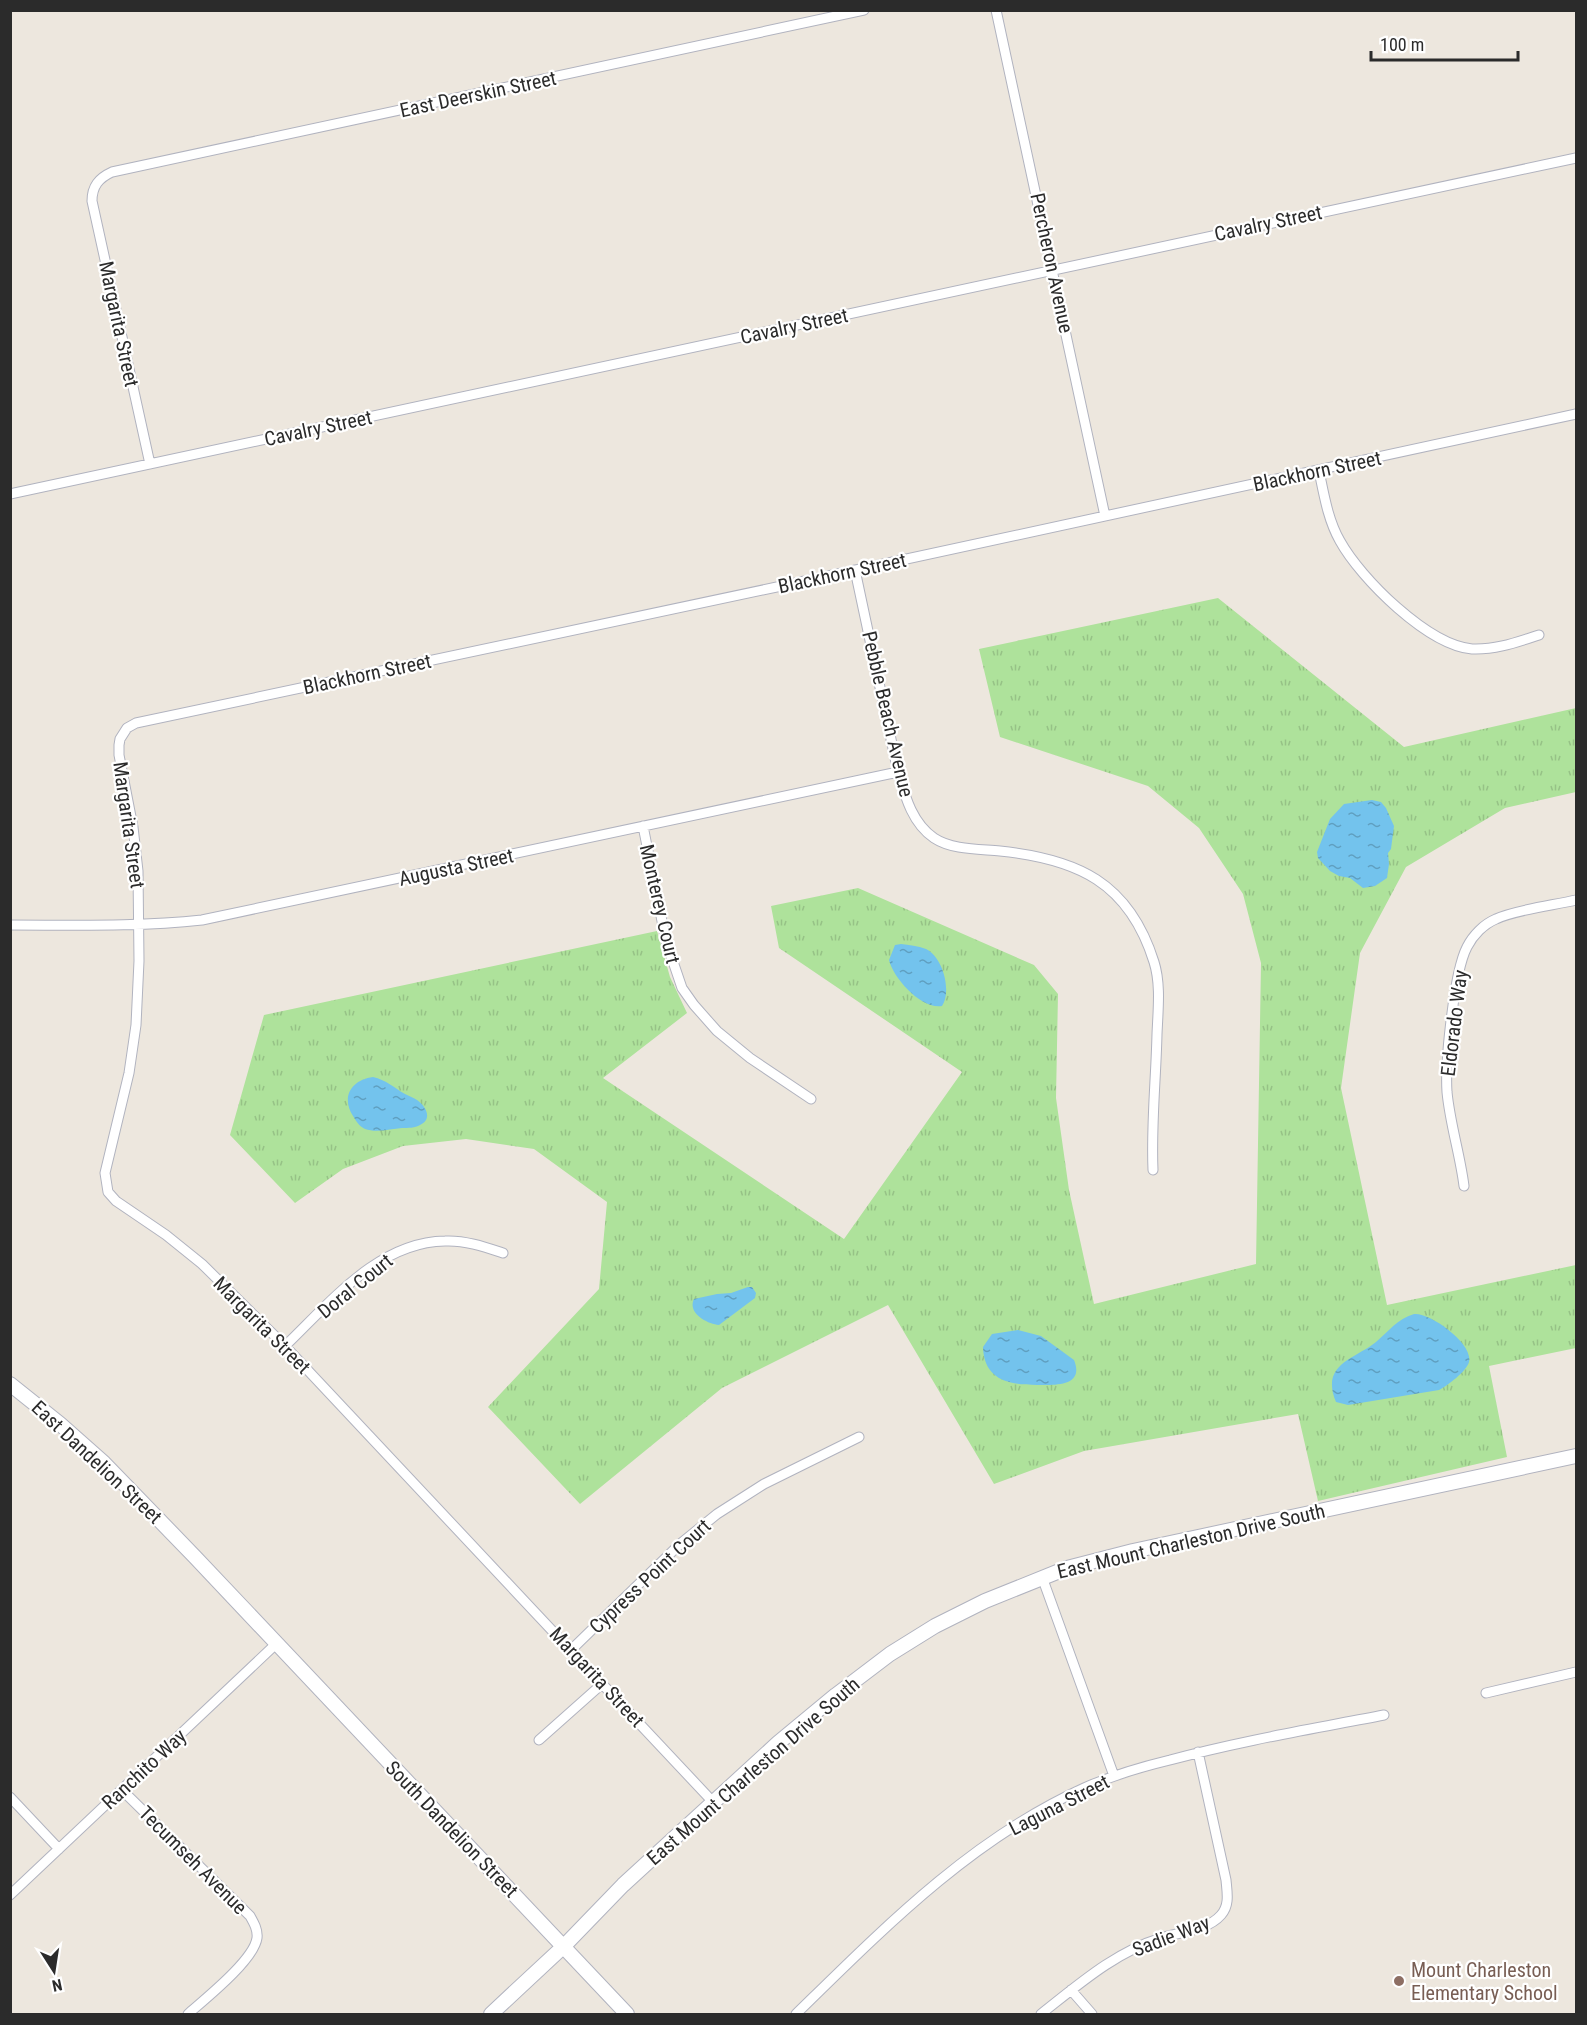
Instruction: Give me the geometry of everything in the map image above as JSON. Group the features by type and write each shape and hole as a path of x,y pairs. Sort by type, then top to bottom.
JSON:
{"street":[{"name":"East Deerskin Street","path":"95,184 112,172 864,10"},
{"name":"Percheron Avenue","path":"996,10 1105,516"},
{"name":"Cavalry Street","path":"10,494 819,321 1052,268 1576,158"},
{"name":"Margarita Street","path":"95,184 92,201 150,464"},
{"name":"Blackhorn Street","path":"118,746 128,728 136,723 1319,471 1576,414"},
{"path":"1319,471 1328,511 1339,539 1350,558 1414,622 1431,635 1455,645 1489,649 1512,644 1539,634"},
{"name":"Pebble Beach Avenue","path":"855,570 898,772 906,799 924,830 946,844 1029,854 1076,867 1116,894 1144,934 1155,964 1159,994 1154,1170"},
{"name":"Margarita Street","path":"118,746 133,827 138,872 139,924 136,1025 129,1073 105,1173 108,1192 116,1201 166,1235 202,1264 285,1346 713,1802"},
{"name":"Augusta Street","path":"10,925 139,924 202,920 898,772"},
{"name":"Monterey Court","path":"643,826 666,940 682,988 717,1031 750,1058 811,1099"},
{"name":"Eldorado Way","path":"1464,1186 1450,1118 1447,1081 1457,982 1462,957 1472,939 1482,928 1496,919 1576,900"},
{"name":"Doral Court","path":"285,1346 352,1282 381,1260 402,1249 418,1243 447,1240 474,1244 503,1253"},
{"name":"East Dandelion Street","path":"10,1384 104,1463 277,1643"},
{"name":"Cypress Point Court","path":"571,1650 680,1544 717,1514 764,1484 859,1437"},
{"name":"East Mount Charleston Drive South","path":"490,2014 564,1946 623,1886 778,1743 836,1695 891,1654 935,1626 985,1601 1068,1568 1133,1551 1576,1456"},
{"path":"1042,1577 1114,1776"},
{"name":"Ranchito Way","path":"10,1894 277,1643"},
{"name":"South Dandelion Street","path":"277,1643 627,2014"},
{"path":"1486,1693 1576,1672"},
{"path":"539,1740 602,1684"},
{"name":"Laguna Street","path":"796,2014 922,1894 961,1862 1023,1820 1084,1788 1114,1776 1198,1752 1384,1715"},
{"name":"Sadie Way","path":"1041,2014 1090,1975 1128,1952 1159,1938 1212,1922 1221,1915 1226,1907 1228,1898 1226,1880 1198,1752"},
{"name":"Tecumseh Avenue","path":"122,1790 250,1916 256,1929 257,1938 253,1950 241,1965 188,2014"},
{"path":"10,1797 59,1849"},
{"path":"1071,1990 1092,2014"}],"green space":[{"path":"1218,598 1404,747 1576,708 1576,792 1505,808 1406,867 1360,953 1341,1088 1387,1305 1576,1265 1576,1348 1489,1366 1507,1457 1318,1501 1298,1414 1084,1451 994,1484 888,1305 722,1388 580,1504 488,1407 599,1289 607,1202 534,1149 466,1139 403,1146 343,1169 295,1203 230,1135 264,1015 657,931 670,977 687,1013 603,1078 844,1239 962,1072 779,948 771,906 858,888 1034,965 1058,994 1056,1098 1069,1190 1094,1304 1256,1264 1261,963 1243,894 1199,828 1148,786 1000,737 979,649"}],"water":[{"path":"1372,800 1381,802 1394,826 1391,849 1388,853 1387,878 1375,886 1363,888 1350,878 1330,871 1318,858 1317,852 1330,819 1344,804"},
{"path":"895,945 926,949 937,959 946,983 945,1000 942,1006 934,1006 917,998 896,975 889,960"},
{"path":"373,1077 416,1099 427,1112 424,1122 414,1127 379,1131 365,1129 361,1126 350,1109 348,1096 350,1090 359,1082"},
{"path":"752,1287 756,1293 755,1298 719,1325 699,1317 693,1309 694,1299 731,1293"},
{"path":"1414,1314 1430,1318 1458,1338 1469,1355 1469,1362 1465,1370 1439,1390 1348,1405 1336,1402 1332,1389 1333,1379 1342,1364 1376,1342 1398,1322"},
{"path":"1018,1330 1041,1336 1074,1360 1076,1369 1072,1380 1059,1384 1027,1385 1008,1382 993,1374 984,1358 983,1347 992,1334"}],"place":[{"name":"Mount Charleston Elementary School","path":"1399,1981"}]}
